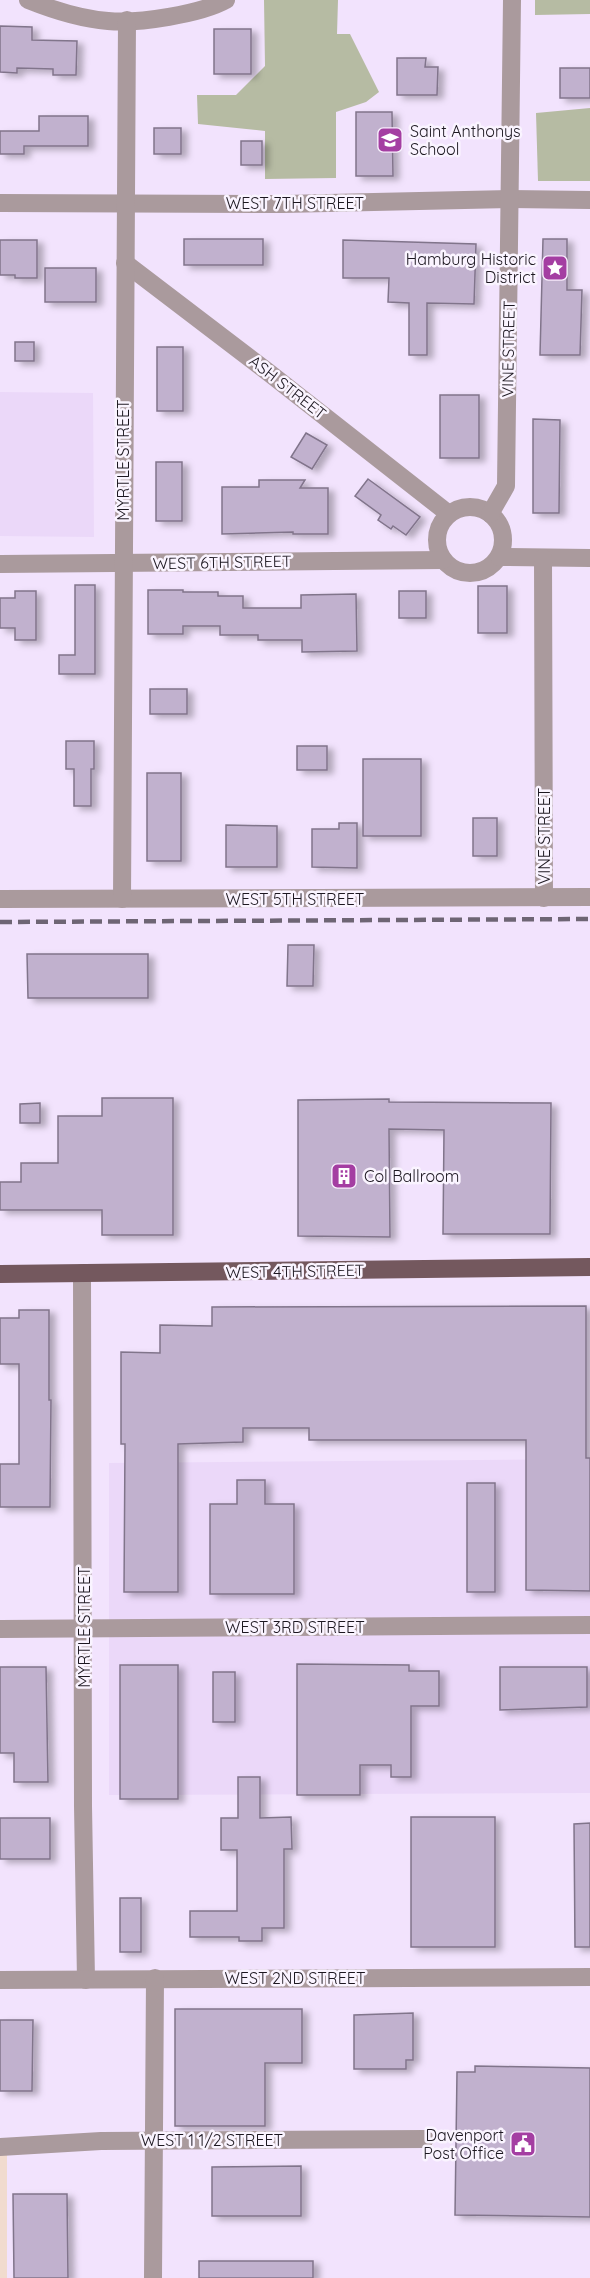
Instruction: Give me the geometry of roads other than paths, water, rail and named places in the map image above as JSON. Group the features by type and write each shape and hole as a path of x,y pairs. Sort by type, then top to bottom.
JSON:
{"main road":[{"name":"WEST 4TH STREET","path":"0,1274 590,1268"}],"street":[{"path":"28,0 53,10 109,21 169,17 215,6 226,0"},
{"name":"VINE STREET","path":"490,514 506,486 512,0"},
{"name":"MYRTLE STREET","path":"122,899 127,20"},
{"name":"WEST 7TH STREET","path":"0,203 283,204 510,199 590,200"},
{"name":"ASH STREET","path":"125,263 449,514"},
{"path":"470,507 490,514 498,522 502,531 503,542 499,557 487,569 477,573 456,571 443,560 437,545 437,534 441,523 449,514 459,509 470,507"},
{"path":"499,557 590,558"},
{"name":"VINE STREET","path":"543,558 544,898"},
{"name":"WEST 6TH STREET","path":"0,564 443,560"},
{"name":"WEST 5TH STREET","path":"0,899 590,897"},
{"name":"MYRTLE STREET","path":"82,1273 83,1806 86,1980"},
{"name":"WEST 3RD STREET","path":"0,1629 590,1625"},
{"name":"WEST 2ND STREET","path":"0,1980 590,1977"},
{"path":"153,2278 155,1978"},
{"name":"WEST 1 1/2 STREET","path":"0,2147 101,2140 424,2139"}],"railway":[{"path":"0,922 590,919"}],"place":[{"name":"Saint Anthonys School","path":"390,140"},
{"name":"Hamburg Historic District","path":"555,268"},
{"name":"Col Ballroom","path":"344,1176"},
{"name":"Davenport Post Office","path":"523,2144"}]}
